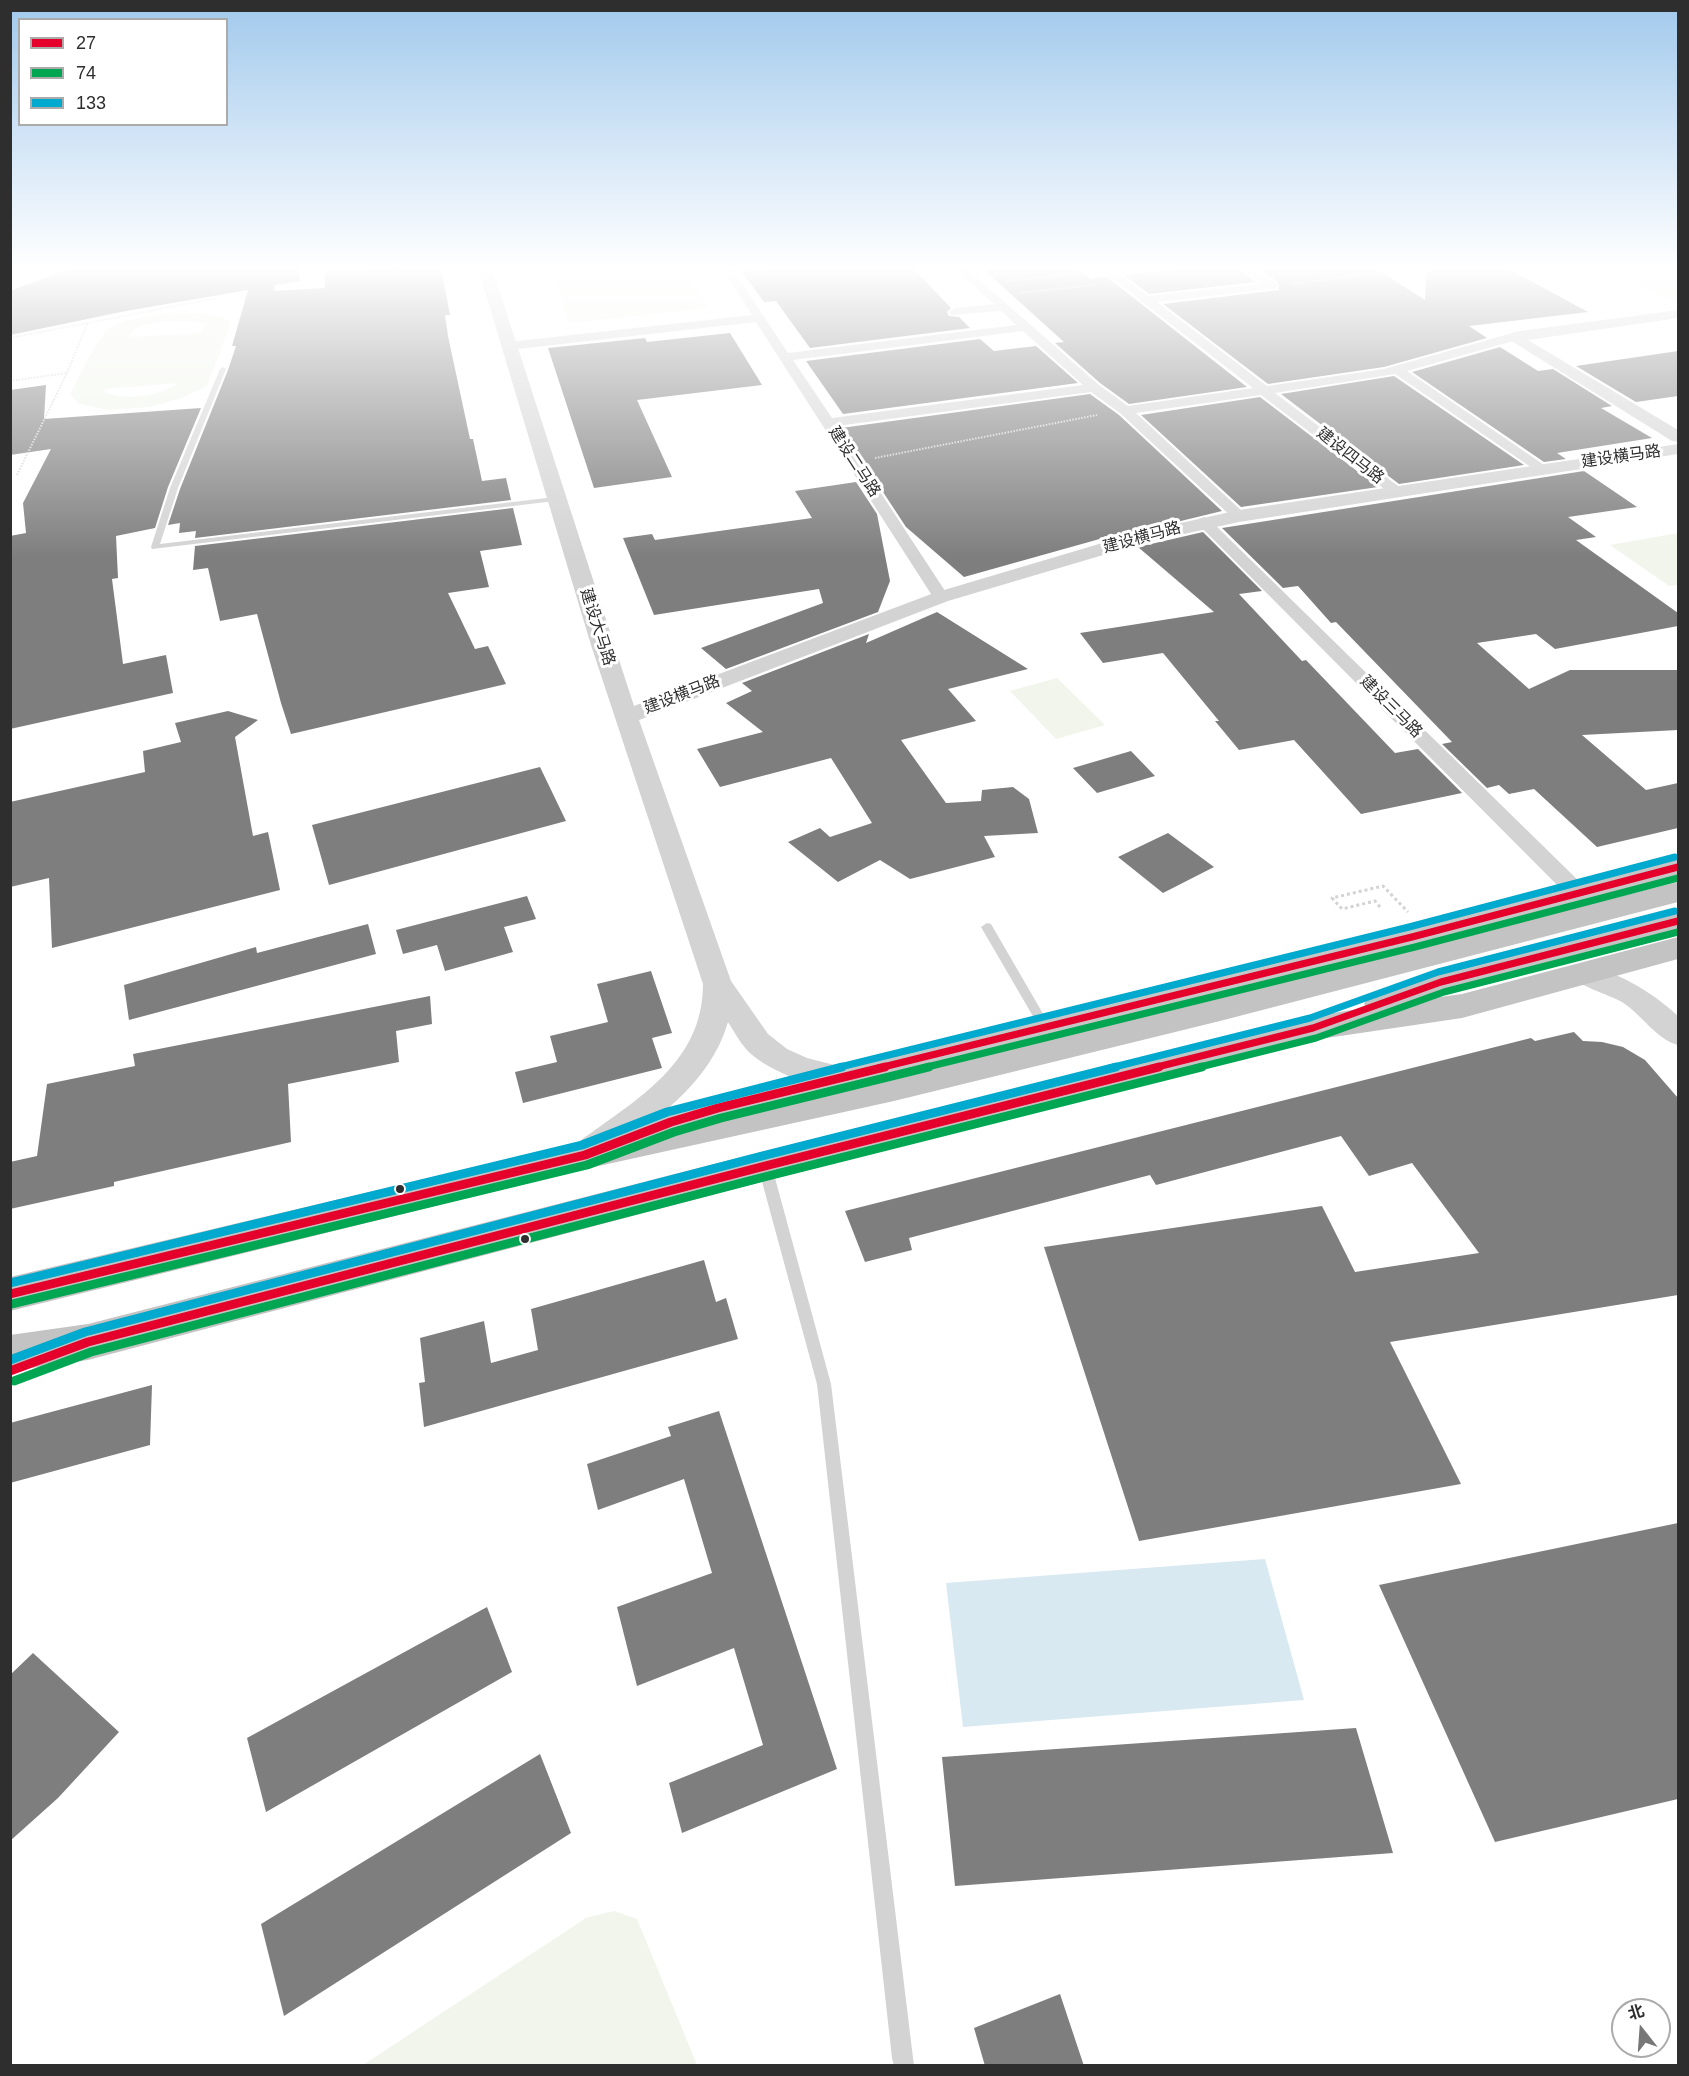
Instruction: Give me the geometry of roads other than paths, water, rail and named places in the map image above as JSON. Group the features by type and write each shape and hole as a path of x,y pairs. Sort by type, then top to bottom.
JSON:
{"highway":[{"path":"10,1294 585,1155 894,1088 1220,1010 1678,892"},
{"path":"1314,1028 1441,981 1678,921"},
{"path":"10,1364 765,1166 1314,1028 1462,1006 1678,948"},
{"path":"10,1353 88,1342"}],"main road":[{"path":"585,1155 671,1122 718,1108 1412,937 1678,867"},
{"path":"10,1371 88,1342"}],"street":[{"name":"建设大马路","path":"515,365 602,645 628,716 717,984"},
{"name":"建设二马路","path":"790,365 941,597"},
{"path":"1069,365 1125,410 1239,516"},
{"name":"建设四马路","path":"1233,365 1396,492"},
{"path":"1125,410 1397,370 1415,365"},
{"path":"1559,365 1678,437"},
{"path":"1397,370 1543,469"},
{"path":"828,423 1095,388"},
{"name":"建设横马路","path":"628,716 941,597 1143,537 1239,516 1678,448"},
{"name":"建设三马路","path":"1204,522 1577,892"},
{"path":"1583,974 1614,983 1676,1026"},
{"path":"717,984 757,1042 776,1057 800,1068 843,1078"},
{"path":"585,1155 671,1087 695,1060 708,1035 716,1011 717,984"}],"lane":[{"path":"223,369 174,488 155,547 555,499"},
{"path":"987,927 1045,1027"},
{"path":"765,1166 825,1384 904,2066"}]}
